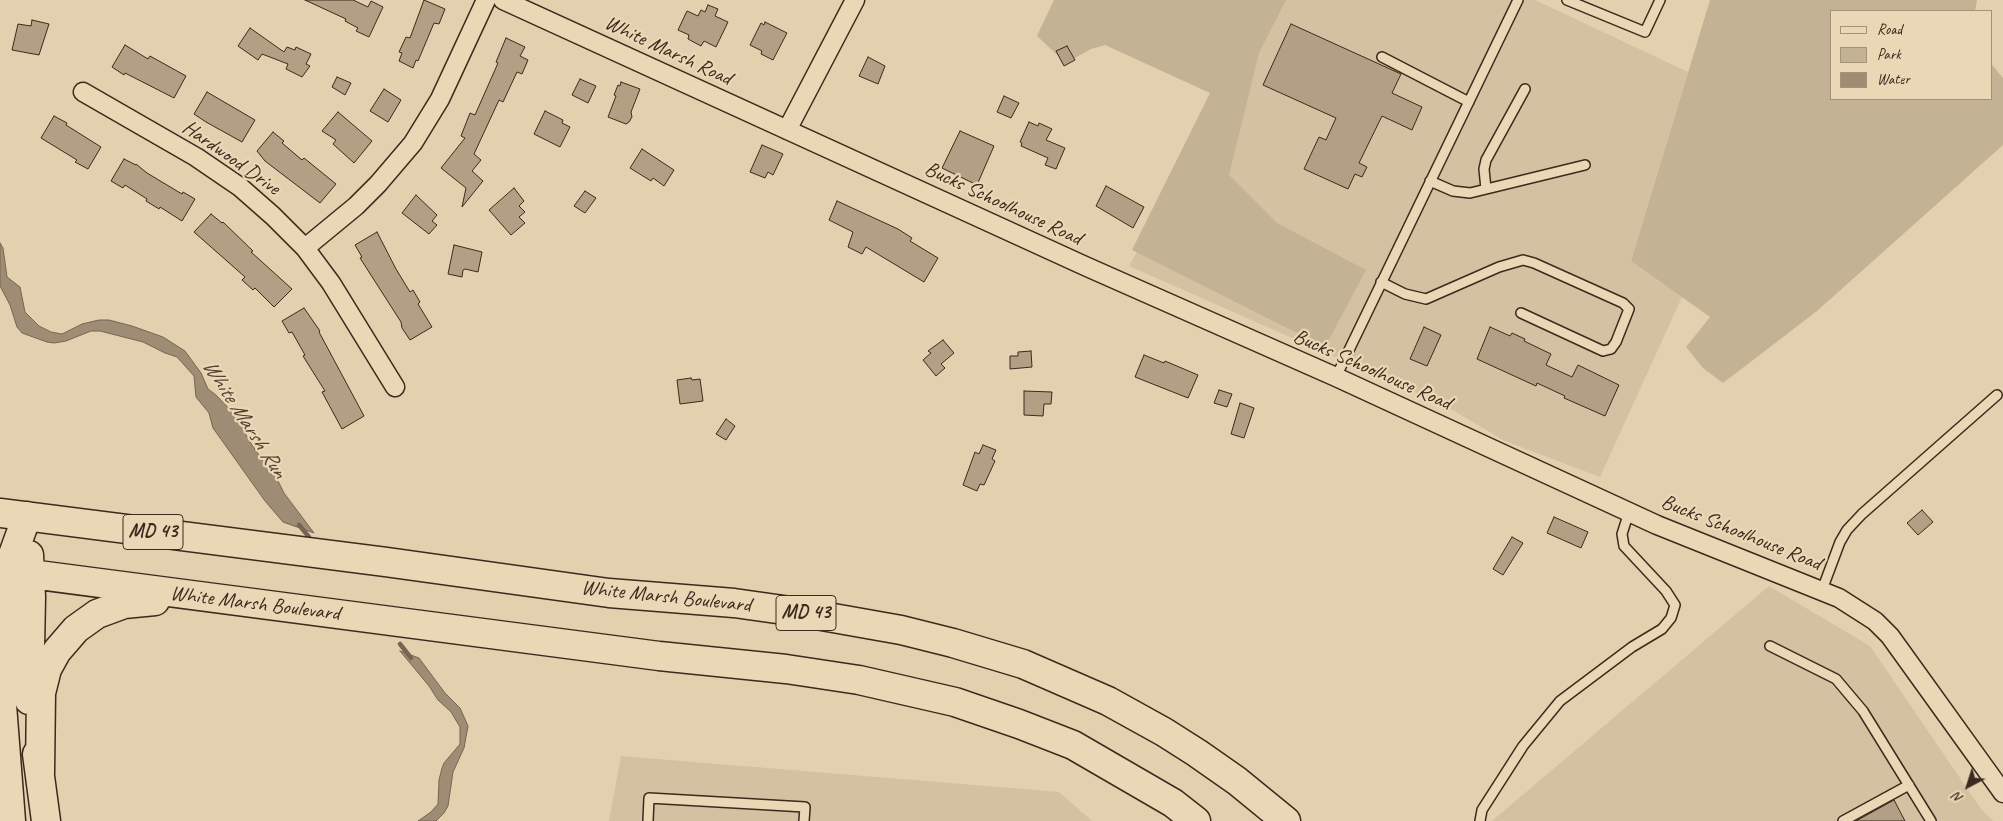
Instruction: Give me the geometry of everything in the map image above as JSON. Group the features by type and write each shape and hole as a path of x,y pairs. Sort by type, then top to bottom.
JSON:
{"highway":[{"name":"White Marsh Boulevard","path":"0,513 376,560 609,593 734,603 901,630 995,655 1050,675 1134,715 1218,767 1286,821"},
{"path":"11,821 2,705 3,605 27,516"},
{"name":"White Marsh Boulevard","path":"12,572 659,656 786,669 859,680 945,700 1019,724 1073,745 1173,803 1196,821"},
{"path":"12,572 46,821"},
{"path":"40,773 42,686 47,669 57,651 76,629 96,614 124,604 144,601 231,600"}],"street":[{"path":"305,248 356,206 378,184 413,143 440,100 486,0"},
{"name":"White Marsh Road","path":"503,0 788,130"},
{"path":"788,130 855,0"},
{"name":"Hardwood Drive","path":"83,92 196,157 240,187 273,216 305,248 347,306 395,387"},
{"name":"Bucks Schoolhouse Road","path":"788,130 1629,512 1736,558 1822,590 1856,608 1890,636 2003,793"}],"lane":[{"path":"1336,378 1518,0"},
{"path":"1567,0 1645,32 1660,0"},
{"path":"1382,57 1469,102"},
{"path":"1486,190 1484,169 1486,160 1525,89"},
{"path":"1430,181 1453,191 1470,193 1585,165"},
{"path":"1381,282 1405,294 1426,299 1499,267 1524,260 1623,303 1629,309 1616,342 1611,349 1603,351 1521,312"},
{"path":"1822,590 1840,542 1862,514 1997,395"},
{"path":"1480,821 1482,810 1523,746 1560,701 1632,647 1662,629 1671,618 1675,605 1666,591 1624,546 1622,534 1629,512"},
{"path":"1770,646 1836,679 1864,711 1931,821"},
{"path":"1843,821 1909,785"},
{"path":"648,821 649,798 804,807 804,821"}],"shaded area":[{"path":"1278,0 1535,0 1688,72 1631,261 1682,297 1600,477 1505,441 1444,405 1129,266"},
{"path":"1769,586 1870,646 1981,809 1993,821 1492,821"},
{"path":"621,756 1059,792 1092,821 609,821"}],"green space":[{"path":"1054,0 1286,0 1259,53 1229,175 1277,223 1366,270 1325,347 1132,250 1210,93 1105,45 1091,49 1066,63 1037,36"},
{"path":"1710,0 1977,0 1975,10 1830,10 1830,100 1993,100 1993,66 2003,78 2003,145 1817,311 1723,383 1703,368 1686,347 1710,317 1631,261"}],"water":[{"name":"White Marsh Run","path":"0,243 3,248 7,277 20,287 25,312 39,326 51,332 62,334 82,324 109,320 163,337 185,351 201,373 208,389 238,418 248,439 274,473 284,493 314,533 283,522 265,501 213,428 209,413 196,397 194,376 177,357 143,342 100,331 91,331 66,341 54,343 22,333 17,327 10,305 0,286"},
{"path":"400,651 419,658 445,693 460,708 468,726 464,748 453,772 448,806 436,821 418,821 431,812 438,804 439,780 442,768 460,744 460,727 451,712 438,700"}],"building":[{"path":"305,0 353,0 368,7 371,1 383,7 369,37 356,31 358,28 345,21 346,19"},
{"path":"424,0 445,9 439,24 434,23 418,61 416,60 413,68 399,61 402,53 399,52 406,37 410,38"},
{"path":"708,5 718,9 715,16 728,22 716,47 704,41 701,46 688,39 689,35 678,30 687,11 698,16 701,10 705,12"},
{"path":"32,20 49,24 39,55 12,50 18,24 31,26"},
{"path":"765,22 787,33 773,60 761,54 762,51 750,45 761,23 764,25"},
{"path":"1291,24 1401,74 1392,93 1422,107 1412,130 1382,116 1359,163 1367,167 1362,177 1355,174 1348,189 1304,169 1319,137 1326,140 1336,118 1263,85"},
{"path":"250,28 284,52 287,47 295,50 296,47 311,54 306,64 310,66 302,77 286,69 288,64 262,54 258,60 238,46"},
{"path":"506,38 525,47 520,56 528,60 522,74 517,72 503,102 499,100 474,154 481,160 472,171 483,181 462,207 466,188 441,168 465,138 461,136 470,113 475,115 498,63 496,62"},
{"path":"125,45 148,59 150,56 186,76 174,98 125,73 124,75 112,67"},
{"path":"1067,46 1075,60 1064,66 1056,51"},
{"path":"868,57 885,66 878,84 859,76"},
{"path":"337,77 351,83 345,95 332,87"},
{"path":"580,79 596,86 588,103 572,95"},
{"path":"621,82 640,89 631,112 632,117 626,124 608,117 616,96 614,95"},
{"path":"384,89 401,100 388,122 370,111"},
{"path":"207,92 255,120 242,142 194,114"},
{"path":"1004,96 1019,103 1011,118 997,112"},
{"path":"545,111 563,120 562,123 570,127 560,147 534,134"},
{"path":"338,112 372,141 354,163 333,144 336,140 322,131"},
{"path":"54,116 101,147 88,169 41,138"},
{"path":"1029,122 1038,126 1039,123 1052,129 1046,140 1065,148 1056,169 1045,165 1048,158 1021,146 1022,143 1020,142"},
{"path":"960,131 994,146 977,185 942,168"},
{"path":"273,132 284,141 282,143 302,160 304,158 336,184 320,203 265,161 257,151"},
{"path":"762,145 783,154 773,175 768,172 765,178 750,172"},
{"path":"642,149 674,170 664,186 653,178 651,181 630,168"},
{"path":"124,159 136,164 147,173 182,194 183,192 195,199 182,221 160,207 159,209 146,201 147,199 125,185 123,188 111,181"},
{"path":"1106,186 1144,207 1133,228 1096,206"},
{"path":"514,188 524,201 519,206 525,212 519,217 525,223 511,235 489,210"},
{"path":"585,191 596,198 585,213 574,206"},
{"path":"416,195 437,215 432,221 437,225 429,234 402,213"},
{"path":"837,201 898,229 912,238 910,241 938,258 924,282 866,247 862,254 848,247 853,232 829,220"},
{"path":"211,214 223,222 253,251 251,252 292,289 274,307 255,288 253,290 242,280 245,277 194,232"},
{"path":"377,232 410,292 413,290 420,302 418,304 432,327 410,340 402,328 401,322 360,258 362,257 355,245"},
{"path":"454,245 482,252 478,272 465,269 463,270 462,277 448,274"},
{"path":"304,308 320,331 364,416 342,429 322,392 325,391 303,356 305,355 292,332 289,333 282,321"},
{"path":"1424,327 1441,335 1427,366 1410,359"},
{"path":"1490,327 1510,336 1512,333 1551,354 1546,365 1572,377 1578,365 1619,385 1605,416 1564,398 1565,396 1537,383 1536,386 1477,359"},
{"path":"943,340 954,353 941,364 945,368 936,376 923,360 931,353 928,351"},
{"path":"1031,351 1032,367 1010,369 1010,356 1018,356 1018,352"},
{"path":"1144,355 1164,363 1165,361 1198,375 1188,398 1135,377"},
{"path":"691,378 692,380 700,379 703,401 680,404 677,380"},
{"path":"1219,390 1232,394 1227,407 1214,403"},
{"path":"1024,391 1052,392 1051,404 1044,404 1043,416 1024,415"},
{"path":"1240,403 1254,408 1244,438 1231,434"},
{"path":"726,419 735,426 726,440 716,434"},
{"path":"983,445 996,450 992,459 995,461 984,485 980,484 977,491 963,485 975,452 979,454"},
{"path":"1922,510 1933,522 1918,535 1907,523"},
{"path":"1554,517 1588,532 1581,548 1547,533"},
{"path":"1512,537 1523,543 1503,575 1493,569"},
{"path":"1894,800 1905,821 1856,821"}],"waterway":[{"name":"White Marsh Run","path":"299,525 309,537"},
{"name":"White Marsh Run","path":"400,644 411,658"}]}
